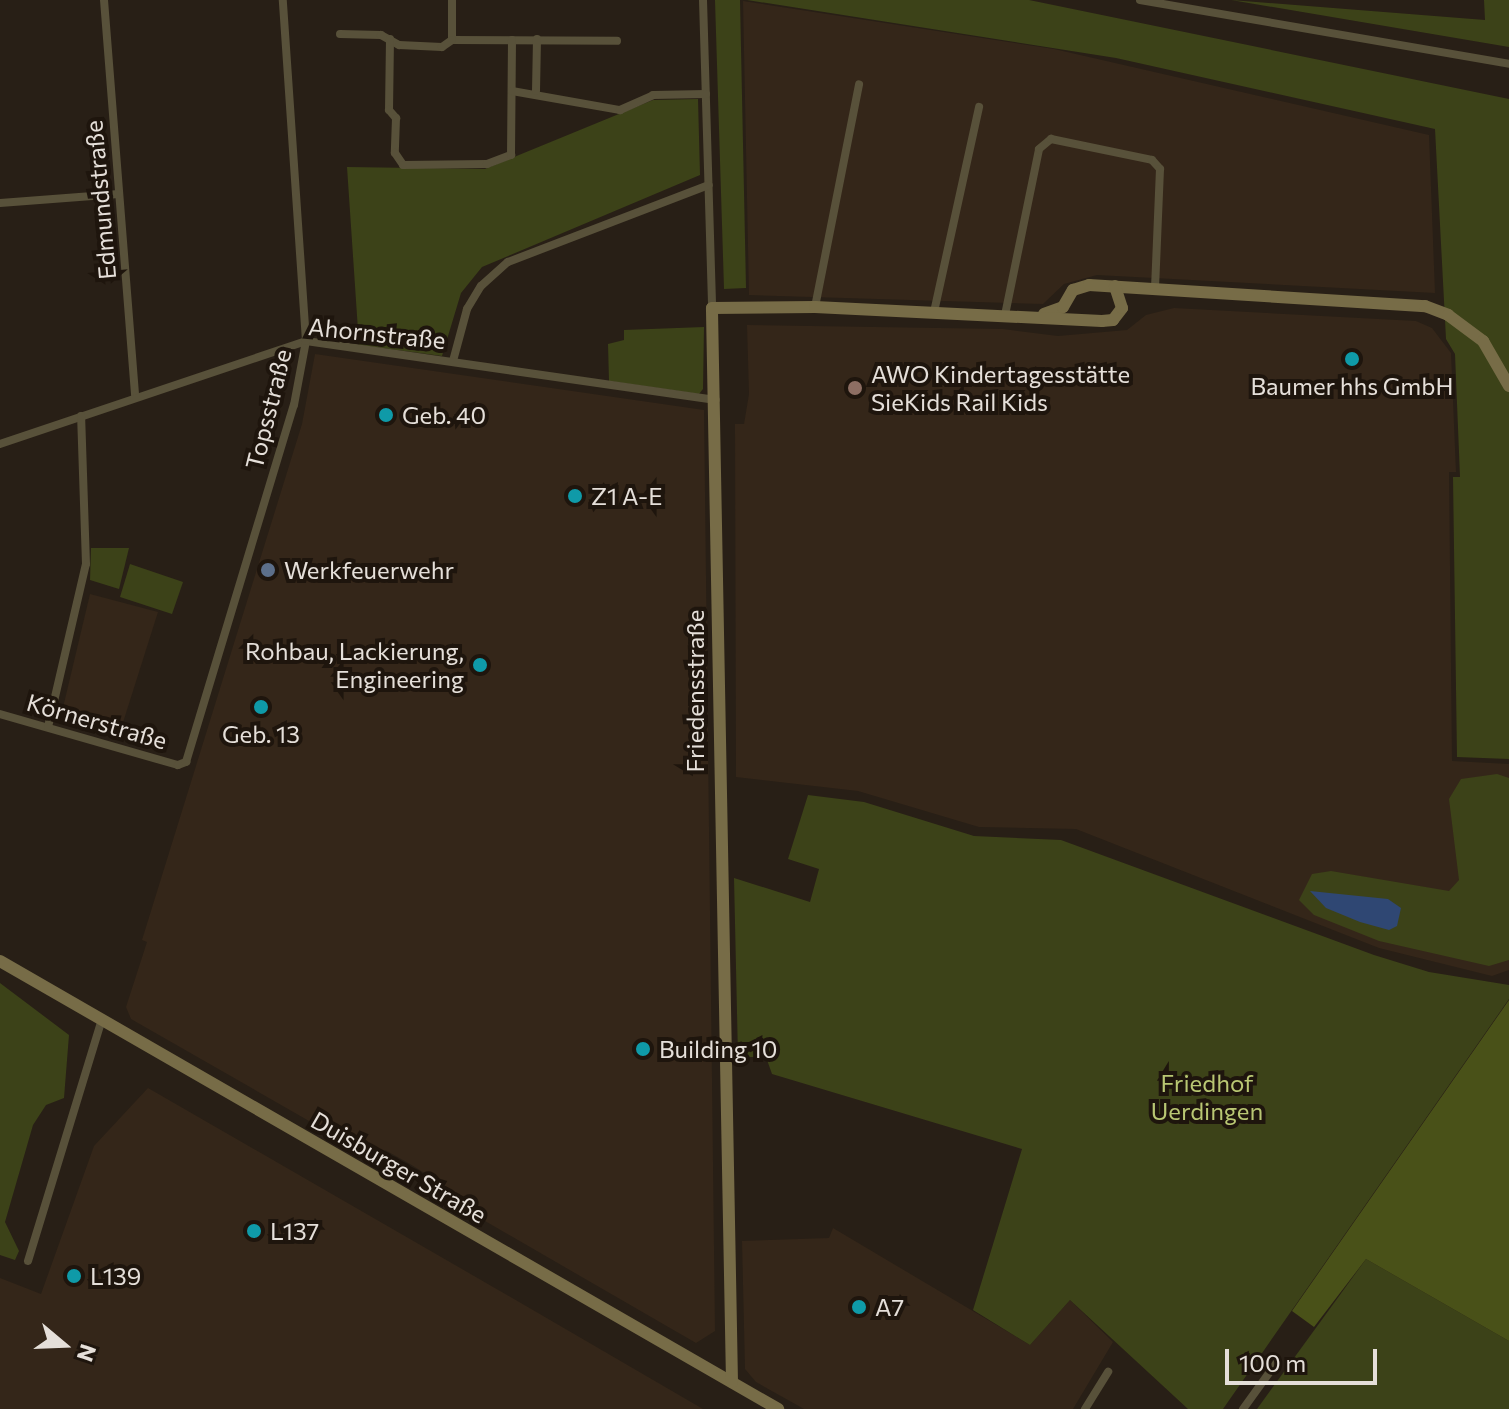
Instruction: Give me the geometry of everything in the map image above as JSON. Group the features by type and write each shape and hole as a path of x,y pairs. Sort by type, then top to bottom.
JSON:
{"main road":[{"path":"1115,286 1123,302"},
{"path":"1073,290 1115,286 1425,306 1468,327 1495,358 1509,386"},
{"path":"1037,316 1063,307 1073,290"},
{"path":"1073,290 1070,309 1078,320"},
{"path":"712,308 815,307 1113,320 1123,302 1150,290"},
{"name":"Friedensstraße","path":"712,308 732,1382"},
{"name":"Duisburger Straße","path":"0,961 778,1409"}],"street":[{"name":"Edmundstraße","path":"104,0 135,397"},
{"name":"Topsstraße","path":"182,766 294,405 306,341 283,0"},
{"path":"452,0 452,40"},
{"name":"Friedensstraße","path":"703,0 712,308"},
{"path":"1140,0 1505,63"},
{"path":"340,34 390,39 399,45 442,47 452,40 617,41"},
{"path":"390,39 389,110 396,118 395,153 403,165 487,164 511,155 512,40"},
{"path":"536,91 537,39"},
{"path":"815,307 859,84"},
{"path":"512,91 536,91 620,110 653,95 706,94"},
{"path":"934,312 979,107"},
{"path":"1005,315 1039,149 1051,139 1152,160 1160,169 1150,290"},
{"path":"453,361 467,309 481,286 508,262 709,185"},
{"path":"0,203 119,194"},
{"name":"Ahornstraße","path":"0,444 306,341 716,400"},
{"path":"48,727 86,564 81,416"},
{"name":"Körnerstraße","path":"0,714 182,766"},
{"path":"28,1261 102,1019"},
{"path":"1243,1409 1277,1362"},
{"path":"1085,1409 1108,1372"}],"shaded area":[{"path":"743,1 1054,49 1429,135 1435,293 1097,275 1064,284 1043,304 749,295"},
{"path":"1174,308 1416,321 1432,328 1451,353 1456,472 1449,472 1452,761 1509,764 1509,970 1492,976 1379,948 1076,829 979,827 858,791 736,777 735,424 744,424 749,394 747,325 1003,329 1058,336 1127,330 1146,315"},
{"path":"315,354 704,410 715,1331 696,1343 485,1221 483,1210 410,1164 385,1150 379,1161 131,1019 126,1007 147,942 142,940 302,424"},
{"path":"90,594 158,612 120,732 61,716"},
{"path":"148,1088 703,1409 0,1409 0,1278 41,1294 94,1146"},
{"path":"833,1228 1030,1345 1070,1300 1113,1342 1073,1409 804,1409 756,1382 745,1369 742,1241 829,1238"}],"green space":[{"path":"715,0 740,0 746,288 724,289"},
{"path":"747,0 1029,0 1509,99 1509,759 1457,757 1453,477 1460,477 1455,354 1446,339 1435,129 1116,58"},
{"path":"1231,0 1485,20 1484,0 1509,0 1509,47"},
{"path":"698,99 700,175 482,267 461,293 442,356 359,345 347,167 485,169 653,100"},
{"path":"704,327 703,389 699,394 609,381 608,344 624,340 624,330"},
{"path":"91,548 129,548 119,589 90,580"},
{"path":"130,564 183,582 172,614 120,597"},
{"path":"1497,774 1509,778 1509,960 1489,966 1379,941 1314,915 1299,900 1312,874 1331,871 1449,891 1459,880 1449,799 1461,779"},
{"name":"Friedhof Uerdingen","path":"808,795 864,802 974,836 1061,840 1374,955 1429,972 1509,985 1509,999 1223,1409 1188,1409 1070,1300 1030,1345 973,1310 1022,1149 772,1074 766,1057 738,1057 734,878 810,902 819,869 788,859"},
{"path":"0,983 69,1035 64,1098 46,1105 33,1125 5,1222 19,1251 15,1260 0,1255"},
{"path":"1509,1000 1509,1341 1366,1259 1314,1327 1292,1311"},
{"path":"1366,1259 1509,1341 1509,1409 1257,1409"}],"water":[{"path":"1310,891 1388,899 1401,908 1397,926 1389,930 1360,922 1326,908"}],"place":[{"name":"Baumer hhs GmbH","path":"1352,359"},
{"name":"AWO Kindertagesstätte SieKids Rail Kids","path":"855,388"},
{"name":"Geb. 40","path":"386,415"},
{"name":"Z1 A-E","path":"575,496"},
{"name":"Werkfeuerwehr","path":"268,570"},
{"name":"Rohbau, Lackierung, Engineering","path":"480,665"},
{"name":"Geb. 13","path":"261,707"},
{"name":"Building 10","path":"643,1049"},
{"name":"L137","path":"254,1231"},
{"name":"L139","path":"74,1276"},
{"name":"A7","path":"859,1307"}]}
